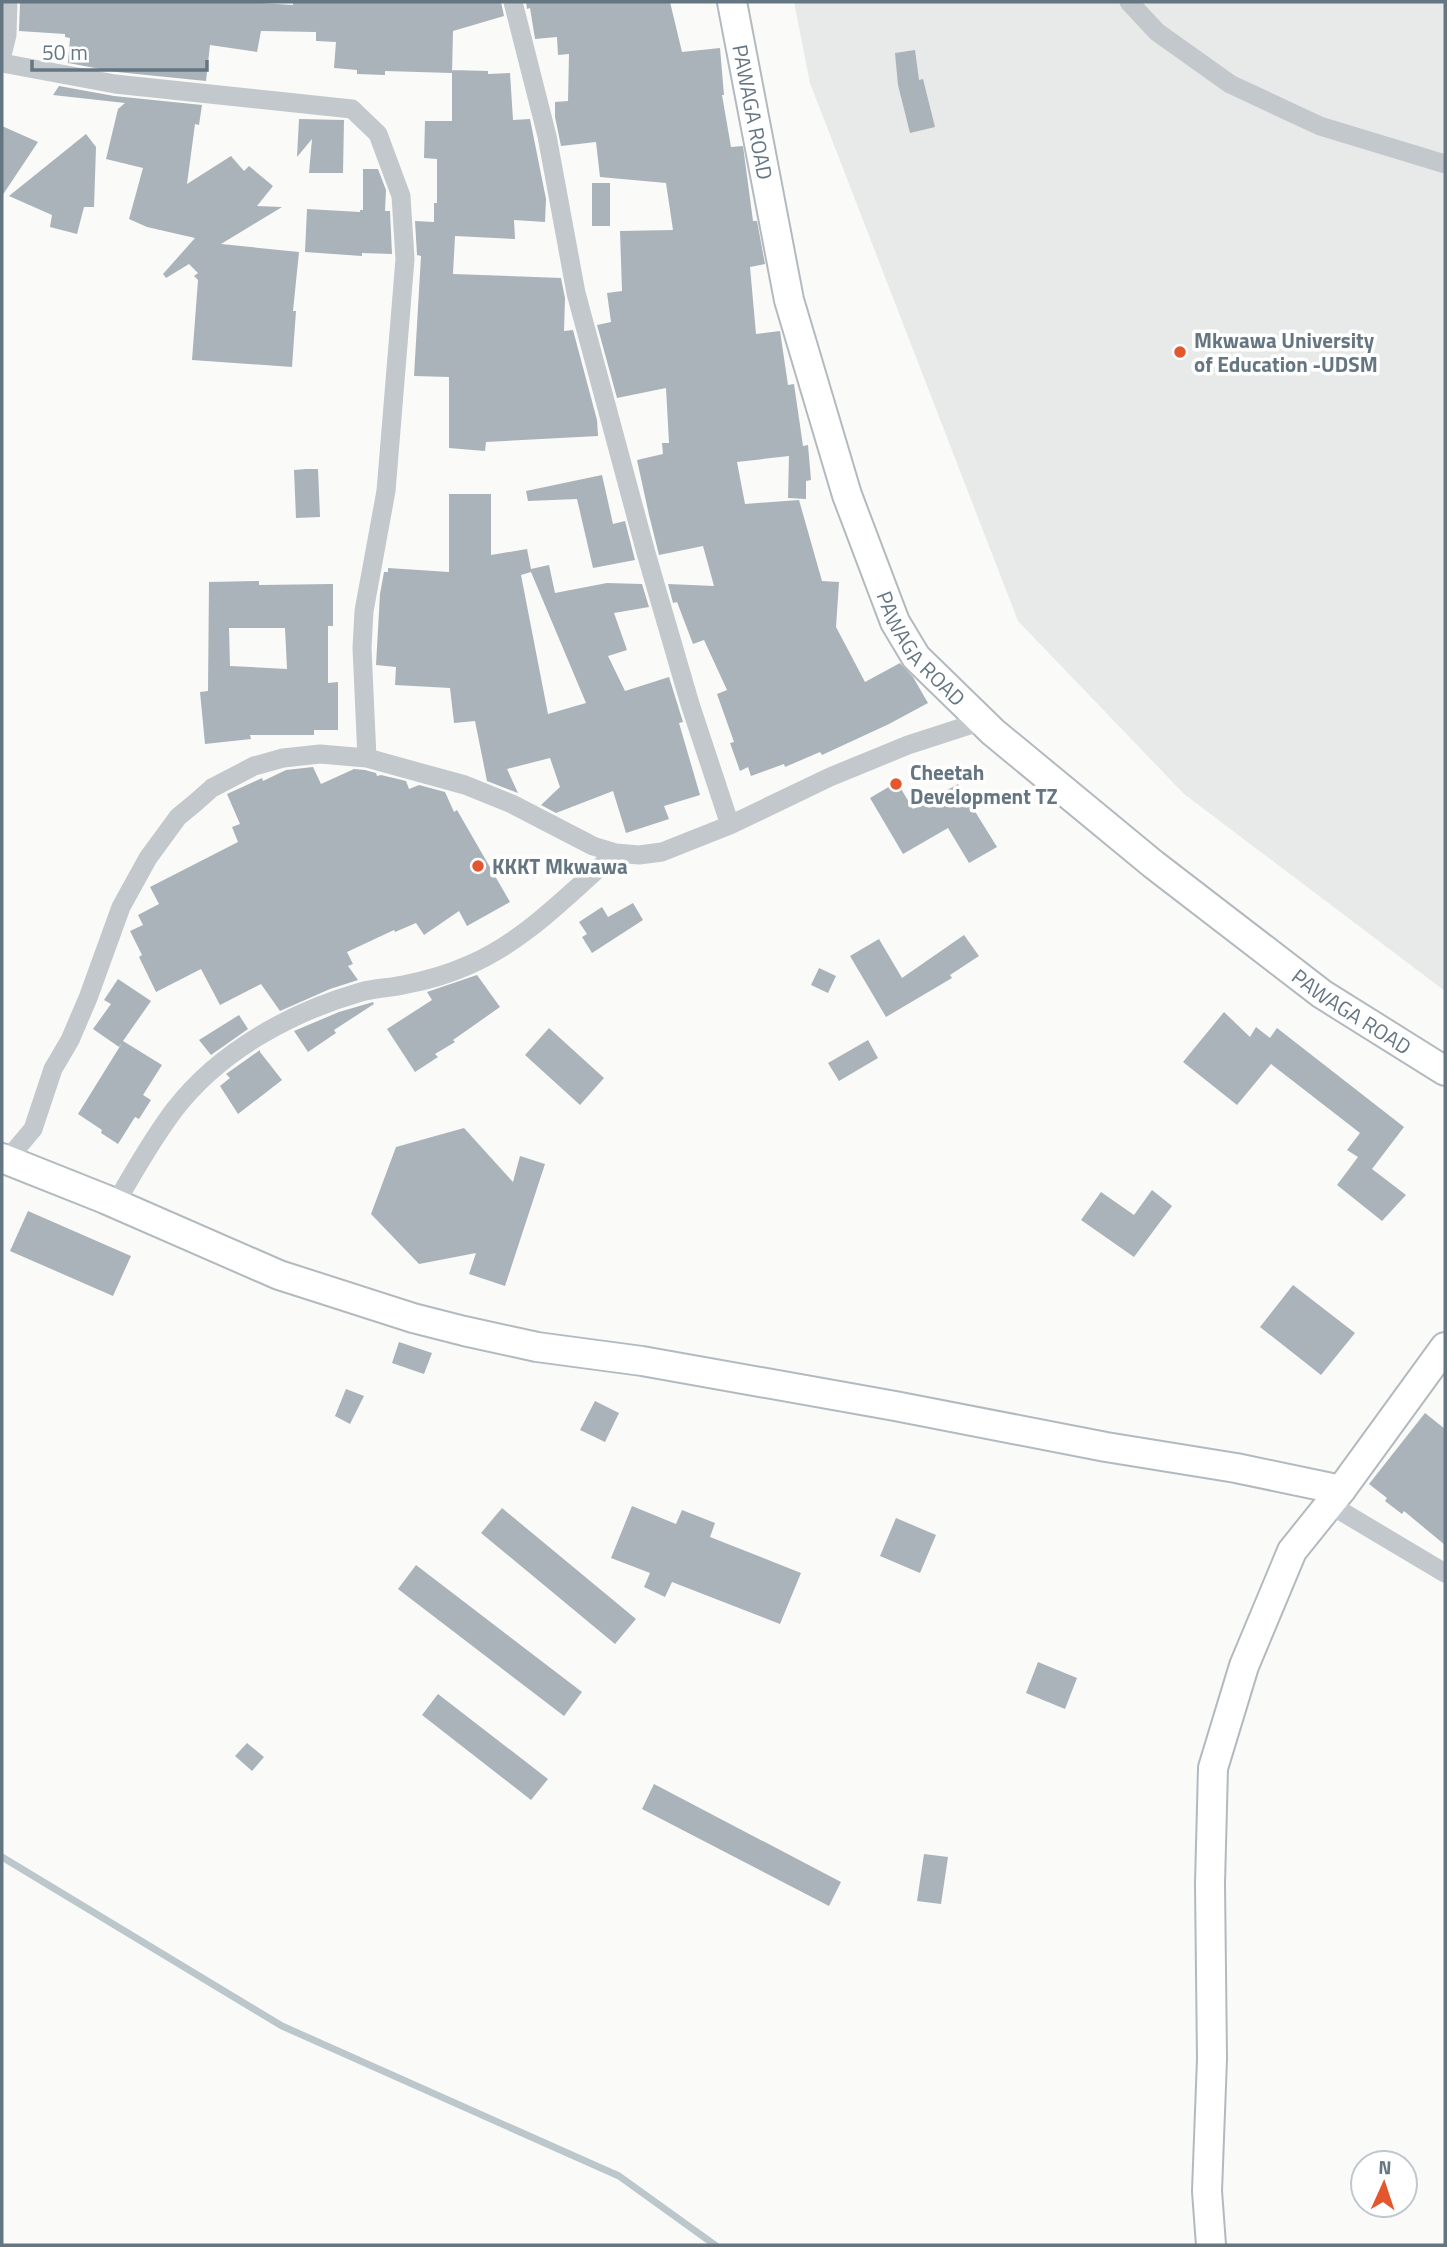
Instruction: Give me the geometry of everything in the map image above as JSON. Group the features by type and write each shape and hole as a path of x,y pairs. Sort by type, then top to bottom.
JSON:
{"street":[{"path":"2,55 7,35 9,2"},
{"path":"513,2 547,136 576,293 646,553 690,704 730,825"},
{"name":"PAWAGA ROAD","path":"732,2 789,300 847,495 895,622 916,657 982,721 1153,864 1322,994 1445,1071"},
{"path":"1129,2 1157,33 1230,84 1320,126 1445,164"},
{"path":"2,63 115,84 352,109 378,134 401,196 405,259 386,491 364,611 362,648 367,758"},
{"path":"982,721 908,745 830,777 730,825 662,852 639,855 616,853 593,846 512,804 465,785 367,758 320,754 284,758 254,766 212,788 178,817 148,858 133,883 110,935 70,1040 53,1069 33,1129 4,1159 279,1275 413,1318 464,1331 537,1347 642,1361 1106,1447 1236,1468 1335,1497 1445,1573"},
{"path":"115,1204 175,1109 211,1072 260,1035 308,1010 363,991 407,984 468,966 513,943 616,853"},
{"path":"1211,2245 1207,2191 1212,2059 1210,1885 1213,1768 1244,1666 1292,1551 1445,1347"}],"shaded area":[{"name":"Mkwawa University of Education -UDSM","path":"794,2 1445,2 1445,991 1184,794 1018,621 810,83"}],"building":[{"path":"20,2 246,2 293,5 293,2 501,2 504,16 453,31 452,73 385,71 385,75 357,74 357,70 334,68 336,42 316,41 316,32 261,31 257,52 210,45 206,81 117,72 68,63 70,38 65,37 65,34 19,31"},
{"path":"526,2 670,2 682,52 720,48 722,95 731,147 743,146 753,221 757,221 765,264 750,267 756,334 780,331 788,385 794,384 803,446 808,445 811,480 806,481 806,499 788,498 789,456 737,462 745,504 799,500 822,581 839,582 836,627 865,682 900,663 913,677 928,703 822,755 820,752 785,767 784,764 751,776 748,767 740,771 730,743 734,742 717,694 727,690 704,640 693,644 677,602 673,603 668,584 714,586 703,546 659,555 649,515 637,460 663,454 662,443 669,443 666,388 617,398 597,325 611,322 607,293 622,291 620,231 673,230 666,183 600,177 596,142 561,146 555,102 568,101 569,54 558,55 557,37 535,39 530,8 527,9"},
{"path":"915,50 919,80 923,79 935,127 910,133 898,85 895,53"},
{"path":"452,70 488,71 488,74 510,73 513,120 530,119 546,199 545,222 514,220 515,239 455,236 453,274 561,278 565,298 564,331 573,330 597,420 598,436 486,442 485,451 449,448 449,377 414,376 421,256 417,255 415,221 434,222 434,203 437,203 437,159 424,158 425,121 452,121"},
{"path":"59,86 114,96 202,105 199,125 195,124 187,184 231,156 244,171 249,166 273,186 257,206 282,207 221,244 299,252 293,311 296,311 292,367 192,360 198,280 194,276 198,273 189,264 166,278 163,274 195,238 147,227 129,219 143,168 106,159 118,109 125,103 53,95"},
{"path":"299,119 344,120 343,173 309,173 312,139 297,157"},
{"path":"2,126 38,142 2,196"},
{"path":"86,134 96,147 94,207 84,207 77,234 50,227 52,215 9,196"},
{"path":"363,169 378,169 386,190 385,211 390,211 392,254 362,253 362,256 305,252 307,209 363,210"},
{"path":"592,183 610,183 610,226 592,226"},
{"path":"318,469 320,517 296,518 294,470"},
{"path":"602,475 613,524 625,521 635,560 593,568 577,499 528,501 526,491"},
{"path":"449,494 491,494 491,555 527,549 531,569 549,565 555,593 607,583 642,584 649,607 614,613 627,650 608,656 625,691 669,677 683,722 679,723 700,795 664,806 669,819 626,833 613,791 556,813 541,805 560,787 550,758 507,769 518,793 487,781 475,721 454,723 450,688 395,685 396,667 376,665 384,572 388,572 388,568 449,572","holes":["531,572 586,703 548,714 521,575"]},
{"path":"259,581 259,585 333,584 333,626 328,626 328,683 338,682 338,730 314,730 314,735 250,735 251,739 205,744 200,692 208,691 209,582","holes":["229,628 285,628 287,669 230,666"]},
{"path":"313,767 321,784 354,769 406,781 409,789 419,785 445,792 454,812 457,810 510,902 467,926 459,911 424,935 416,923 347,952 353,964 348,966 358,980 280,1011 261,984 220,1005 201,969 156,992 130,931 143,925 138,915 159,904 150,887 238,842 232,827 240,824 227,794 286,770"},
{"path":"897,782 913,809 958,784 997,847 969,863 948,828 903,854 870,798"},
{"path":"633,903 643,920 592,953 582,937 587,934 579,922 602,907 608,917"},
{"path":"964,935 979,956 950,975 952,978 886,1017 850,956 879,939 902,978"},
{"path":"819,968 836,976 828,993 811,985"},
{"path":"477,975 500,1007 453,1040 455,1042 435,1054 438,1057 415,1072 387,1029 432,1000 427,992"},
{"path":"118,979 151,1001 123,1041 162,1065 143,1095 151,1100 139,1119 135,1117 118,1144 78,1114 122,1043 119,1047 93,1029 111,1004 104,1000"},
{"path":"373,1002 374,1004 334,1030 336,1033 308,1052 294,1031 339,1012"},
{"path":"1224,1012 1250,1037 1256,1027 1270,1038 1277,1028 1404,1127 1372,1169 1406,1195 1382,1221 1337,1185 1358,1157 1347,1150 1360,1133 1271,1064 1237,1105 1183,1062"},
{"path":"239,1015 248,1029 211,1055 199,1040"},
{"path":"549,1028 604,1078 580,1105 525,1055"},
{"path":"868,1040 878,1058 839,1081 828,1063"},
{"path":"260,1050 282,1080 238,1114 220,1086 230,1078 226,1074"},
{"path":"464,1128 513,1182 520,1156 545,1164 505,1286 469,1274 476,1253 419,1264 371,1214 396,1147"},
{"path":"1152,1190 1172,1206 1134,1257 1081,1220 1101,1192 1134,1215"},
{"path":"28,1211 131,1256 113,1296 10,1251"},
{"path":"1293,1285 1355,1333 1321,1375 1260,1327"},
{"path":"399,1342 432,1353 424,1374 392,1363"},
{"path":"346,1389 364,1396 350,1424 335,1416"},
{"path":"595,1401 619,1413 605,1442 580,1430"},
{"path":"1425,1413 1445,1429 1445,1545 1404,1511 1402,1514 1385,1501 1387,1498 1369,1484"},
{"path":"632,1506 676,1524 682,1510 715,1523 710,1537 801,1573 780,1624 672,1582 665,1597 644,1587 650,1573 611,1558"},
{"path":"502,1508 636,1619 615,1644 481,1533"},
{"path":"896,1518 936,1535 920,1573 880,1556"},
{"path":"416,1565 582,1692 564,1716 398,1589"},
{"path":"1038,1662 1077,1678 1065,1709 1026,1693"},
{"path":"438,1694 548,1779 531,1800 422,1715"},
{"path":"247,1743 264,1757 252,1771 235,1756"},
{"path":"654,1784 841,1882 829,1906 642,1809"},
{"path":"924,1854 948,1857 941,1904 917,1901"}],"waterway":[{"path":"2,1857 282,2026 619,2176 715,2245"}],"place":[{"name":"Mkwawa University of Education -UDSM","path":"1180,352"},
{"name":"Cheetah Development TZ","path":"896,784"},
{"name":"KKKT Mkwawa","path":"478,866"}]}
